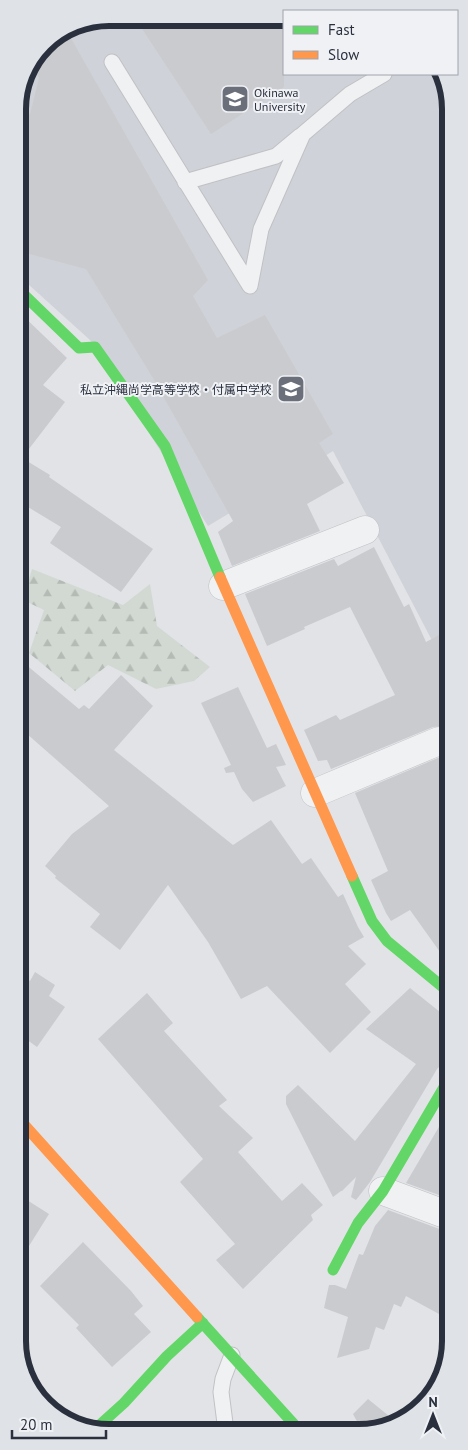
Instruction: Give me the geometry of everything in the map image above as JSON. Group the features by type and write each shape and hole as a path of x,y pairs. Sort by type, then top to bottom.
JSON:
{"street":[{"path":"26,297 79,348 95,347 165,446 224,586 372,920 387,941 442,986"},
{"path":"224,586 365,530"},
{"path":"315,793 438,740"},
{"path":"333,1270 358,1223 382,1191 442,1091"},
{"path":"26,1127 294,1424"},
{"path":"382,1191 442,1213"},
{"path":"102,1423 124,1403 167,1356 203,1323"}],"lane":[{"path":"112,62 250,286 261,229 303,134"},
{"path":"185,182 276,156 350,94 382,75"},
{"path":"225,1424 221,1392 232,1355"}],"shaded area":[{"name":"私立沖縄尚学高等学校・付属中学校","path":"109,26 283,26 283,75 434,75 440,93 442,109 442,660 333,451 208,526 90,340 26,282 26,104 29,88 40,63 63,40 93,28"}],"green space":[{"path":"32,569 123,605 150,584 157,626 210,667 194,681 156,689 108,665 75,691 29,653 44,610 26,601 26,590"}],"building":[{"path":"140,26 283,26 284,87 211,134"},
{"path":"70,37 208,280 193,296 217,338 265,315 333,434 319,443 344,483 307,504 320,531 232,566 218,532 233,521 153,378 86,269 26,253 26,113 30,114 39,78 36,72 40,63 63,40"},
{"path":"26,319 67,358 43,385 65,402 26,453"},
{"path":"26,460 50,475 49,477 153,549 121,592 50,543 61,527 26,506"},
{"path":"374,547 404,607 409,604 426,642 442,634 442,726 433,727 331,769 327,760 318,761 304,730 336,715 340,720 395,695 350,607 267,646 245,594 334,559 338,566"},
{"path":"26,665 79,709 84,705 89,709 121,675 153,706 114,750 233,845 271,820 302,864 311,858 338,897 343,894 364,937 348,946 366,964 345,984 371,1012 330,1053 267,986 241,999 208,942 168,885 120,950 90,927 100,914 55,878 56,876 45,866 72,834 109,806 26,733"},
{"path":"238,687 267,748 276,744 286,765 276,767 286,786 253,802 242,789 234,772 226,773 224,768 231,765 201,703"},
{"path":"442,756 442,955 410,910 391,921 386,913 371,880 388,871 355,793"},
{"path":"35,972 55,985 49,996 65,1007 37,1047 26,1039 26,978 30,981"},
{"path":"410,988 442,1014 442,1064 437,1069 370,1182 356,1200 351,1197 356,1177 333,1197 286,1104 286,1096 298,1085 355,1141 416,1064 366,1029"},
{"path":"147,993 173,1023 164,1031 227,1100 219,1106 253,1138 238,1152 282,1201 302,1183 323,1205 311,1215 313,1220 243,1289 216,1260 235,1244 180,1182 203,1159 98,1039"},
{"path":"442,1122 442,1196 406,1183"},
{"path":"26,1199 49,1214 26,1251"},
{"path":"388,1210 442,1230 442,1316 406,1296 401,1307 394,1304 384,1330 376,1327 369,1349 337,1358 348,1317 324,1308 329,1285 346,1289 359,1254 363,1255 375,1226"},
{"path":"83,1242 131,1291 143,1306 134,1314 151,1332 112,1367 76,1328 79,1325 40,1286"},
{"path":"368,1399 389,1416 375,1422 358,1424 353,1414"}],"traffic: fast":[{"path":"26,297 79,348 95,347 165,446 220,577"},
{"path":"352,876 372,921 387,941 442,986"},
{"path":"333,1270 358,1223 383,1191 442,1091"},
{"path":"197,1317 294,1424"},
{"path":"102,1423 124,1403 167,1356 203,1323"}],"traffic: slow":[{"path":"220,577 352,876"},
{"path":"26,1127 197,1317"}],"place":[{"name":"Okinawa University","path":"235,99"},
{"name":"私立沖縄尚学高等学校・付属中学校","path":"291,389"}]}
